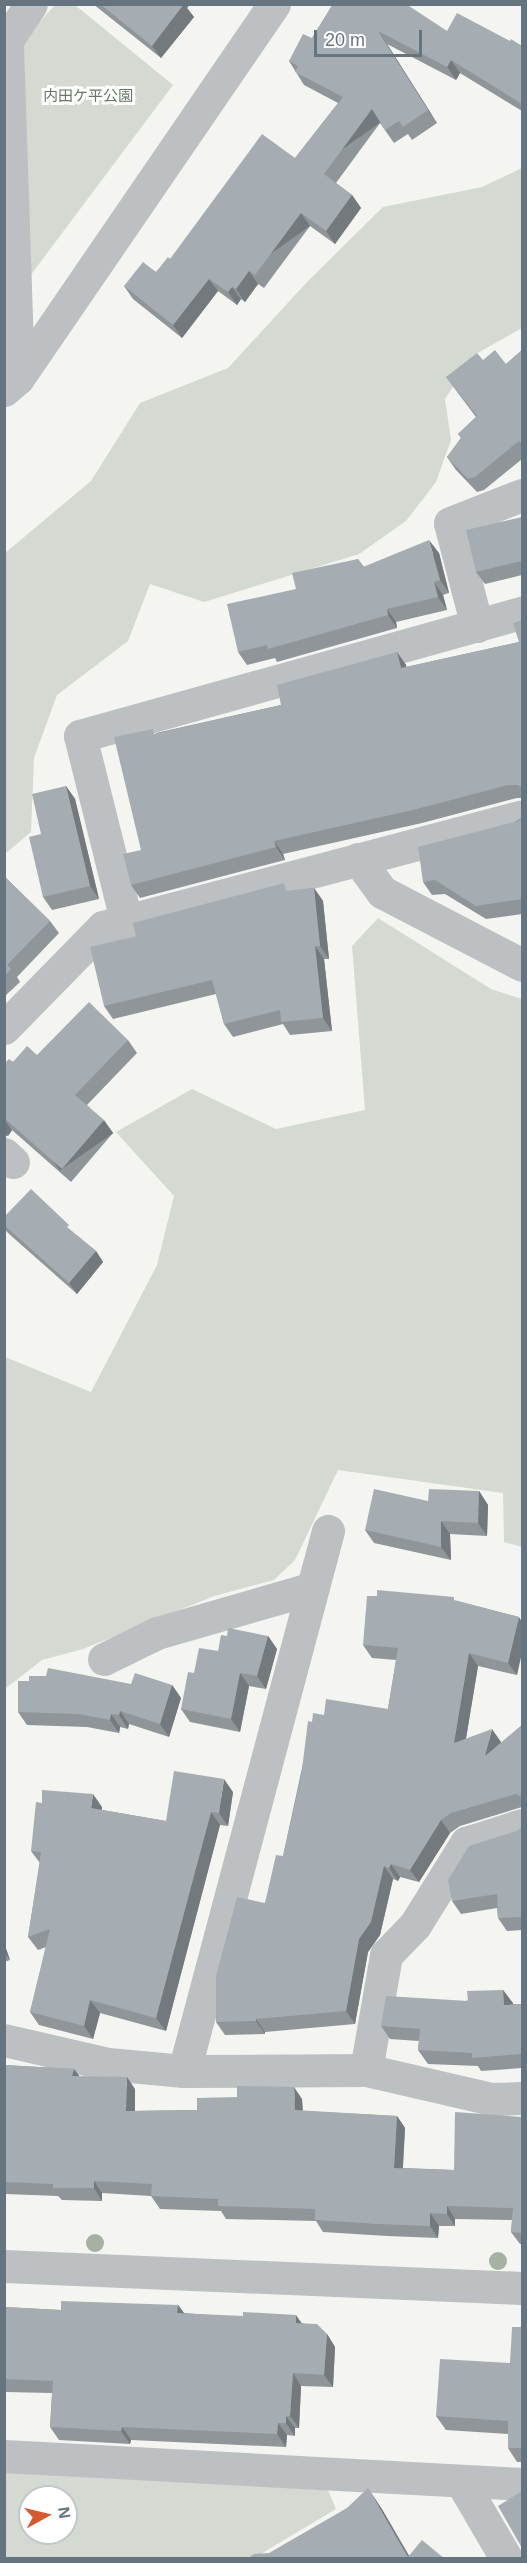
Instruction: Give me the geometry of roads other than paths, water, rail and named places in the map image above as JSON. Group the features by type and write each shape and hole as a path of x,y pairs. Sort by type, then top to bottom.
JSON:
{"street":[{"path":"11,384 7,40 31,4"},
{"path":"11,384 274,4"},
{"path":"477,626 450,523 522,495"},
{"path":"126,920 80,736 522,614"},
{"path":"4,1028 103,927 522,816"},
{"path":"358,859 382,892 522,965"},
{"path":"184,2071 328,1531"},
{"path":"104,1659 157,1633 313,1588"},
{"path":"366,2070 387,1955 415,1925 466,1843 522,1825"},
{"path":"4,2040 108,2064 184,2071 366,2070 492,2099 522,2098"},
{"path":"4,2266 522,2288"},
{"path":"4,2456 522,2484"},
{"path":"358,2504 379,2476"},
{"path":"461,2481 506,2559"}],"park label":[{"name":"内田ケ平公園","path":"88,96"}]}
